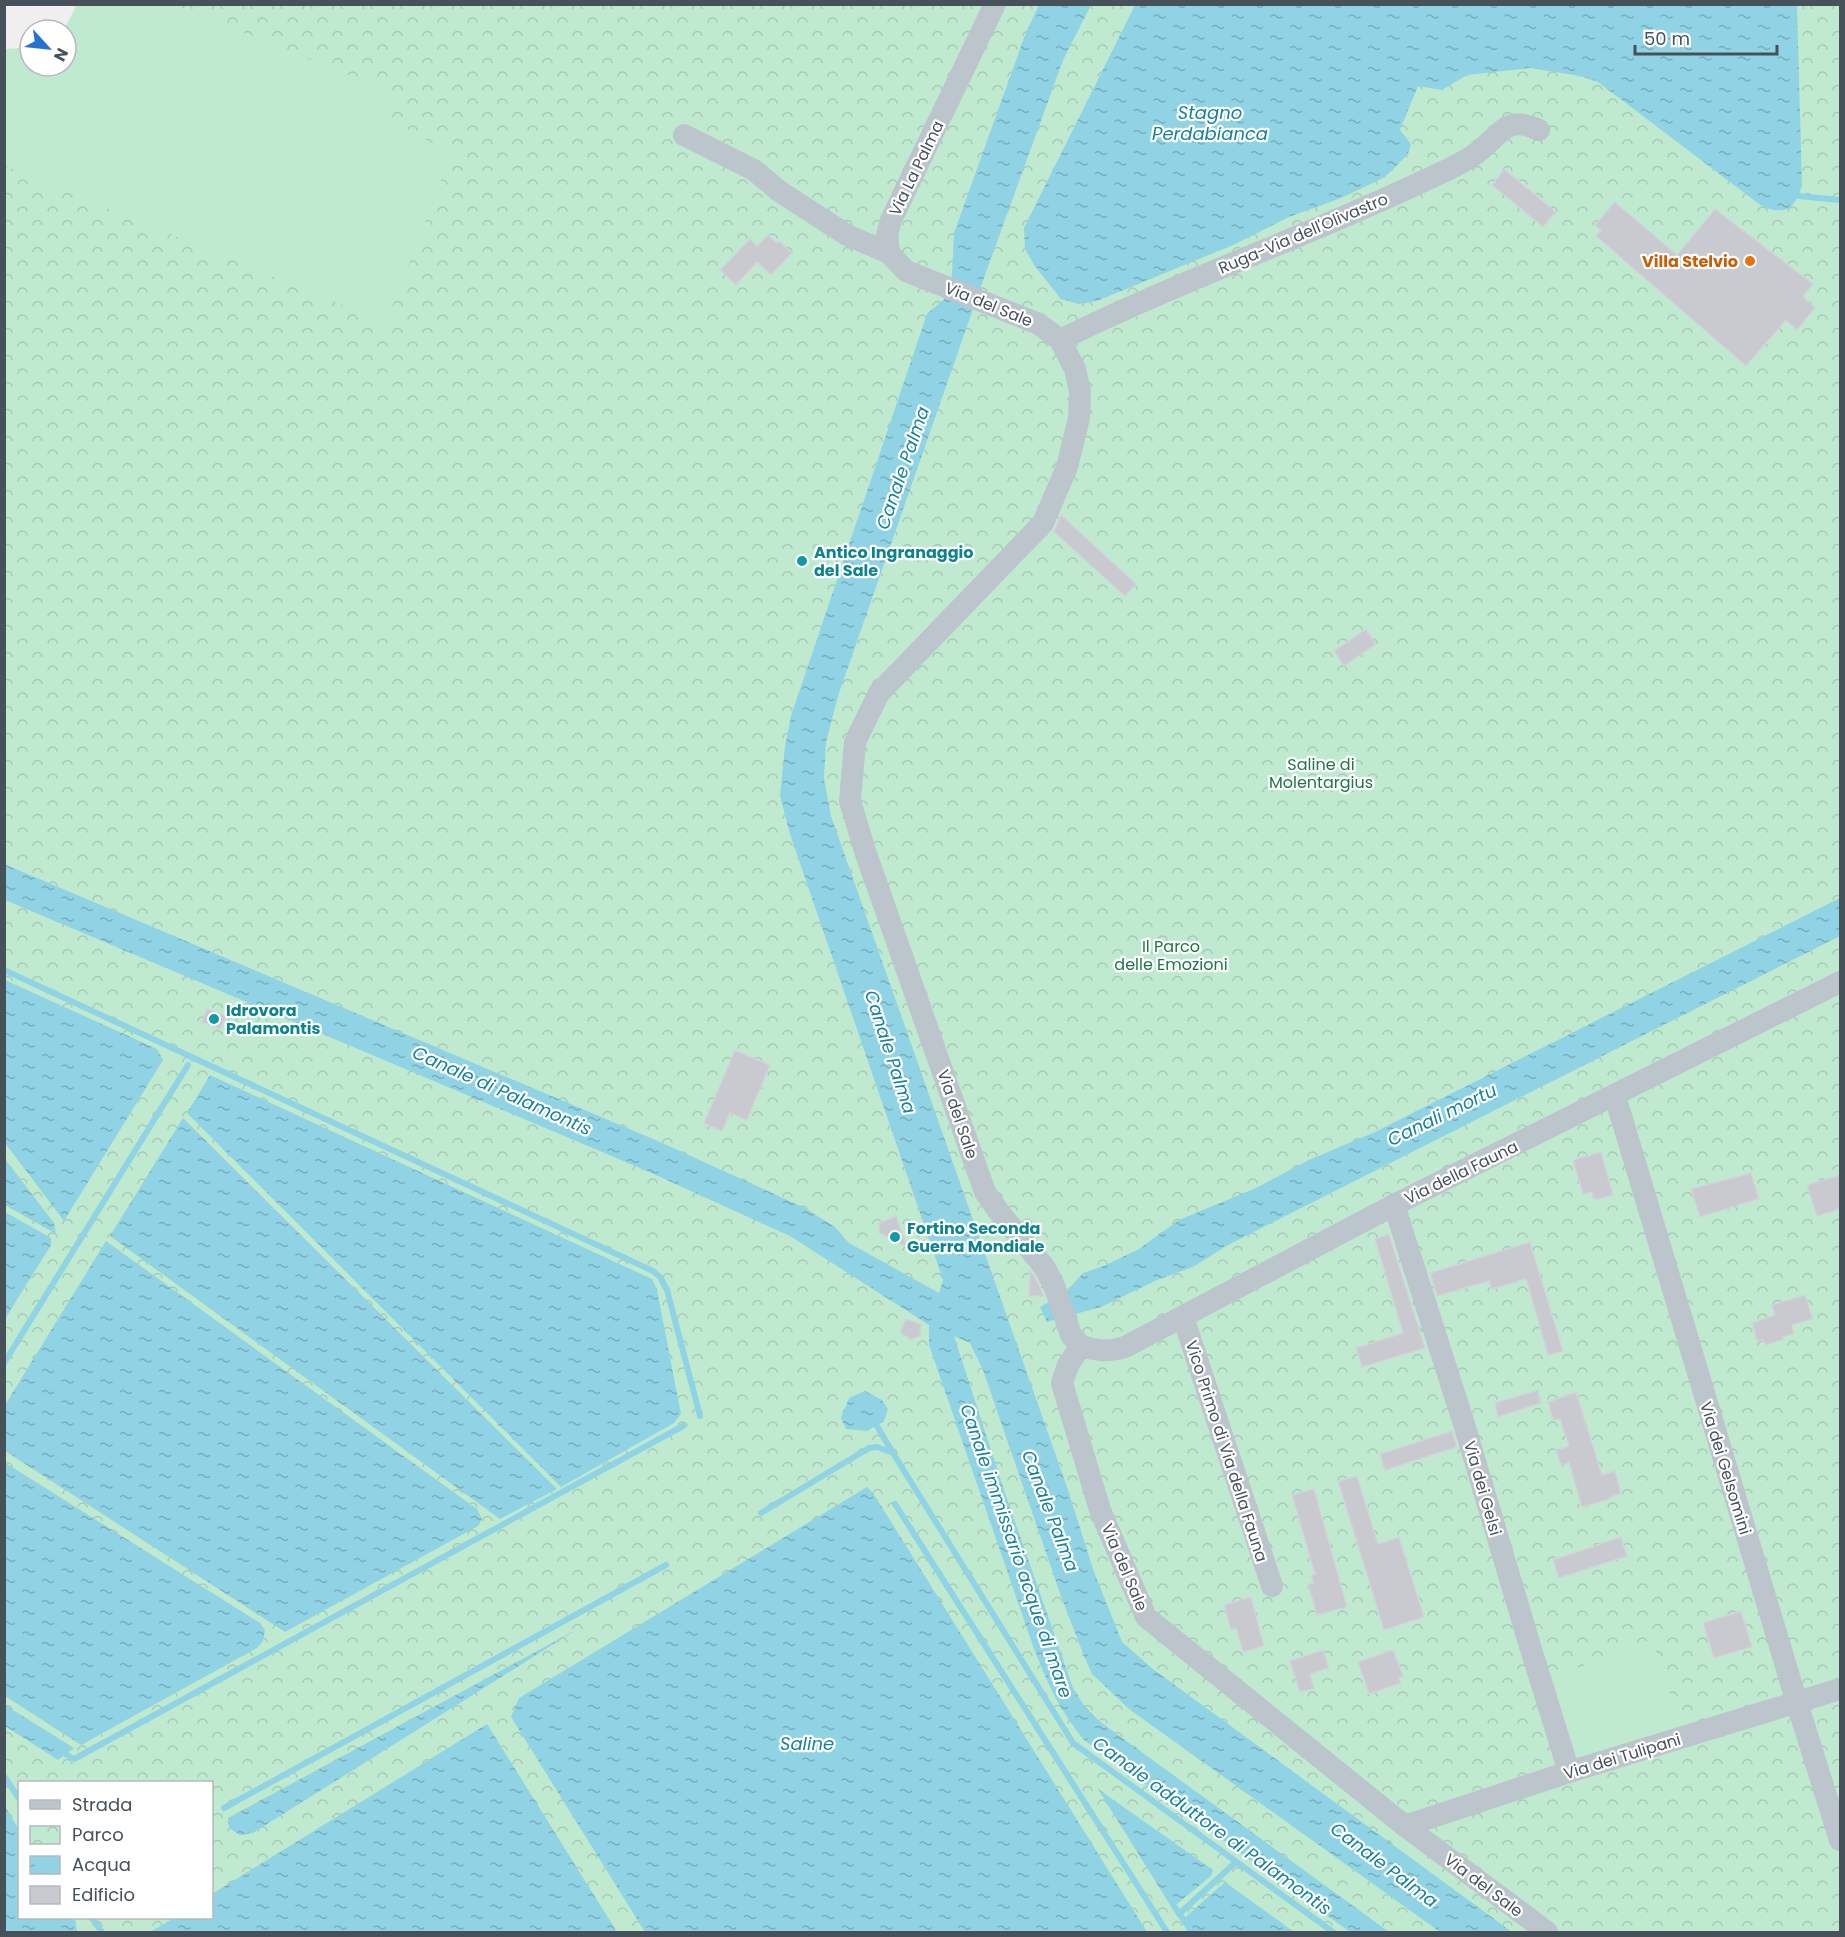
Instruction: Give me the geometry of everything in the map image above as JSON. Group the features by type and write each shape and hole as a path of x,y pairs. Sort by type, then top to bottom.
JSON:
{"street":[{"name":"Via La Palma","path":"889,253 887,235 891,220 995,4"},
{"name":"Ruga-Via dell'Olivastro","path":"1060,340 1168,290 1426,180 1479,152 1498,133 1512,125 1524,123 1539,130"},
{"path":"684,135 754,170 779,191 847,235 889,253"},
{"name":"Via del Sale","path":"889,253 906,271 1039,324 1060,340 1075,369 1080,391 1079,418 1066,466 1043,523 879,693 855,742 850,801 865,851 986,1192 999,1212 1045,1268 1055,1288 1071,1335 1081,1346 1068,1365 1062,1383 1100,1510 1146,1617 1405,1826 1547,1932"},
{"name":"Via della Fauna","path":"1081,1346 1098,1351 1125,1347 1394,1204 1838,988"},
{"name":"Via dei Gelsomini","path":"1615,1096 1840,1840"},
{"name":"Via dei Gelsi","path":"1394,1204 1464,1424 1569,1772"},
{"name":"Vico Primo di Via della Fauna","path":"1183,1317 1272,1586"},
{"name":"Via dei Tulipani","path":"1405,1826 1569,1772 1840,1689"}],"green space":[{"path":"77,4 175,5 389,91 388,118 451,154 386,323 5,166 5,49 18,48 18,78 78,78 78,18 70,18"},
{"name":"Saline di Molentargius","path":"100,4 1840,5 1840,1932 5,1932 5,49 18,48 18,78 78,78 78,44"},
{"path":"1652,1639 1681,1727 1581,1759 1572,1750 1552,1678"}],"water":[{"path":"1039,5 1091,5 1063,60 981,286 838,696 826,742 824,779 831,816 1067,1487 1094,1572 1122,1642 1153,1669 1512,1932 1440,1932 1129,1709 1092,1674 1061,1596 983,1370 970,1343 954,1336 1004,1490 1073,1688 1083,1704 1099,1721 1389,1932 1350,1932 1084,1740 1053,1693 1031,1640 929,1345 929,1325 790,1236 647,1171 5,900 4,864 660,1142 805,1208 835,1227 849,1243 939,1293 943,1280 790,834 780,796 785,746 791,716 927,314 949,295 954,233 1025,35"},
{"name":"Stagno Perdabianca","path":"1135,5 1797,5 1802,186 1796,200 1788,208 1778,210 1763,207 1598,82 1580,76 1530,68 1467,75 1442,90 1418,86 1400,130 1411,144 1408,154 1385,177 1341,198 1289,217 1233,245 1097,301 1079,304 1061,299 1034,265 1025,249 1024,228"},
{"name":"Canali mortu","path":"1840,898 1840,936 1228,1245 1193,1267 1157,1280 1101,1307 1047,1322 1040,1307 1066,1292 1083,1273 1139,1249 1179,1220 1256,1188 1309,1160 1375,1132"},
{"path":"5,980 157,1049 163,1060 64,1221 5,1143"},
{"path":"210,1075 652,1279 657,1290 681,1414 674,1423 561,1487 187,1113"},
{"path":"183,1118 557,1489 500,1519 110,1236"},
{"path":"5,1159 54,1223 56,1234 5,1205"},
{"path":"5,1212 51,1238 51,1245 5,1319"},
{"path":"106,1241 477,1509 482,1519 478,1526 285,1632 5,1451 5,1405"},
{"path":"865,1391 882,1400 888,1409 884,1421 867,1431 846,1429 841,1418 849,1398"},
{"path":"4,1462 260,1623 265,1630 263,1641 257,1648 81,1745 5,1696"},
{"name":"Saline","path":"867,1487 873,1493 1147,1932 645,1932 511,1717 519,1698"},
{"path":"576,1630 253,1833 240,1835 229,1828 228,1818"},
{"path":"4,1705 74,1748 58,1760 5,1726"},
{"path":"487,1724 617,1932 150,1932 172,1919 213,1919 213,1893"},
{"path":"1098,1789 1213,1870 1211,1876 1172,1908"},
{"path":"5,1806 18,1828 18,1919 75,1919 77,1932 5,1932"},
{"path":"1225,1882 1294,1932 1188,1932 1181,1921"}],"building":[{"path":"1504,169 1556,212 1543,227 1492,185"},
{"path":"1615,202 1677,255 1715,209 1813,284 1803,297 1815,308 1797,330 1786,320 1746,366 1596,236 1601,230 1595,225"},
{"path":"768,235 792,253 771,275 757,262 736,285 720,270 750,239 757,246"},
{"path":"1061,515 1136,584 1125,596 1054,532"},
{"path":"1366,629 1376,644 1344,666 1334,651"},
{"name":"Idrovora Palamontis","path":"207,1009 226,1016 220,1029 202,1022"},
{"path":"735,1050 770,1065 747,1120 730,1113 722,1131 704,1123"},
{"path":"1601,1152 1613,1195 1595,1200 1592,1192 1583,1194 1573,1160"},
{"path":"1751,1173 1759,1199 1700,1217 1691,1189"},
{"path":"1840,1175 1840,1209 1817,1216 1807,1185"},
{"name":"Fortino Seconda Guerra Mondiale","path":"896,1216 907,1247 879,1233 879,1223"},
{"path":"1389,1234 1425,1348 1362,1367 1356,1348 1403,1333 1375,1239"},
{"path":"1530,1242 1563,1351 1548,1355 1526,1279 1492,1289 1489,1281 1437,1296 1430,1273"},
{"name":"Fortino Seconda Guerra Mondiale","path":"1030,1271 1034,1275 1044,1296 1029,1296"},
{"path":"1805,1295 1813,1319 1792,1325 1794,1334 1783,1337 1784,1339 1766,1345 1762,1340 1757,1341 1752,1323 1775,1315 1772,1305"},
{"path":"906,1319 921,1324 920,1336 911,1340 900,1332"},
{"path":"1538,1390 1541,1403 1498,1417 1495,1403"},
{"path":"1576,1392 1602,1475 1615,1471 1621,1493 1610,1499 1582,1507 1569,1463 1561,1465 1556,1450 1569,1446 1560,1419 1553,1420 1548,1402"},
{"path":"1452,1431 1457,1447 1385,1470 1380,1454"},
{"path":"1357,1476 1378,1544 1399,1537 1424,1617 1384,1630 1338,1481"},
{"path":"1314,1489 1347,1607 1317,1615 1308,1584 1313,1583 1311,1575 1315,1574 1292,1495"},
{"path":"1621,1537 1627,1556 1559,1578 1553,1560"},
{"path":"1251,1597 1264,1646 1243,1652 1236,1628 1231,1630 1224,1605"},
{"path":"1741,1611 1752,1647 1714,1658 1703,1623"},
{"path":"1323,1650 1329,1668 1310,1674 1314,1689 1300,1692 1290,1661"},
{"path":"1393,1650 1403,1676 1399,1678 1401,1683 1369,1694 1358,1662"}],"waterway":[{"path":"1799,196 1840,200"},
{"path":"4,970 653,1271 660,1277 667,1290 700,1416"},
{"path":"4,1363 188,1065"},
{"path":"67,1755 74,1759 683,1426"},
{"path":"877,1426 893,1453"},
{"path":"761,1513 869,1448 877,1447 893,1453 1073,1743 1333,1932"},
{"path":"895,1504 1167,1932"},
{"path":"224,1808 666,1565"},
{"path":"4,1776 18,1797"},
{"name":"Canale adduttore di Palamontis","path":"1179,1914 1236,1862"},
{"path":"1174,1906 1183,1919"},
{"path":"93,1919 102,1932"}],"place":[{"name":"Villa Stelvio","path":"1750,261"},
{"name":"Antico Ingranaggio del Sale","path":"802,561"},
{"name":"Idrovora Palamontis","path":"214,1019"},
{"name":"Fortino Seconda Guerra Mondiale","path":"895,1237"}],"water label":[{"name":"Canale Palma","path":"903,468"},
{"name":"Canale Palma","path":"890,1052"},
{"name":"Canale di Palamontis","path":"502,1091"},
{"name":"Canale Palma","path":"1050,1511"},
{"name":"Canale immissario acque di mare","path":"1016,1551"},
{"name":"Canale Palma","path":"1384,1865"}],"park label":[{"name":"Il Parco delle Emozioni","path":"1171,955"}]}
